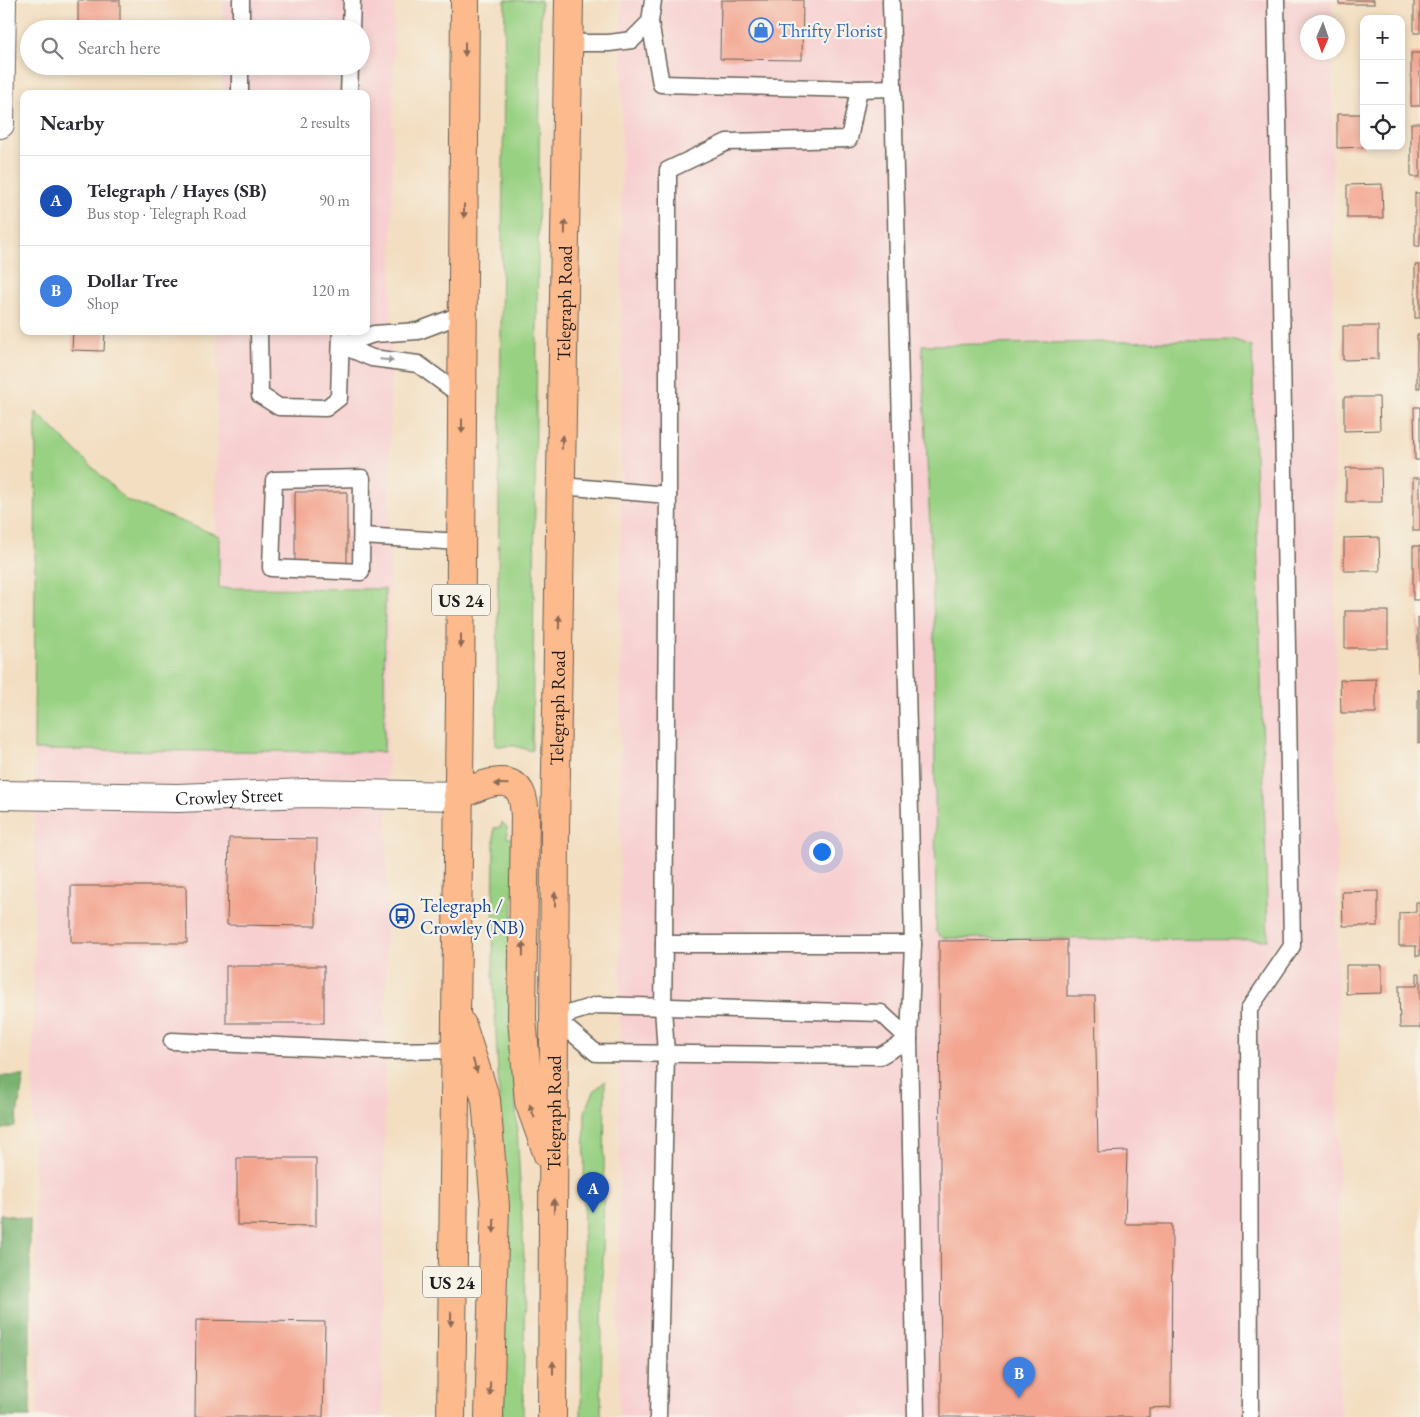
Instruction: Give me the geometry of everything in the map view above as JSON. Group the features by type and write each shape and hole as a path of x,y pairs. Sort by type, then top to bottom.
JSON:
{"main road":[{"name":"US 24","path":"451,1417 463,397 465,0"},
{"name":"Telegraph Road","path":"552,1417 555,829 569,0"},
{"path":"458,796 483,784 506,783 515,785 521,793 525,815 522,1018 529,1102 554,1173"},
{"path":"455,1002 486,1100 488,1120 495,1206 490,1417"}],"street":[{"path":"0,124 2,0"},
{"name":"Crowley Street","path":"0,795 178,798 306,792 458,796"}],"lane":[{"path":"241,0 241,20"},
{"path":"351,20 352,0"},
{"path":"653,0 650,22 661,84 859,89 893,88"},
{"path":"891,0 913,944 909,1039 916,1417"},
{"path":"1250,1417 1249,1009 1292,946 1276,0"},
{"path":"569,43 609,43 632,40 650,22"},
{"path":"240,75 240,90"},
{"path":"349,90 350,75"},
{"path":"658,1417 666,1054 663,1007 668,495 668,170 727,142 849,139 859,89"},
{"path":"370,334 418,331 463,314"},
{"path":"259,335 260,395 279,407 326,408 339,398 341,338"},
{"path":"341,338 366,335"},
{"path":"341,338 372,358 418,364 463,397"},
{"path":"362,478 362,536 361,572 271,568 274,480 362,478"},
{"path":"561,486 668,495"},
{"path":"362,536 461,542"},
{"path":"664,944 913,944"},
{"path":"555,1018 597,1005 880,1013 909,1039"},
{"path":"555,1018 596,1053 880,1056 909,1039"},
{"path":"172,1041 387,1051 455,1050"}],"shaded area":[{"path":"223,0 394,0 382,1417 37,1417 33,1071 35,738 213,739 218,335 370,335 370,90 222,90 222,75 370,75 370,20 222,20"},
{"path":"622,0 1332,0 1332,15 1300,15 1300,60 1332,60 1340,1417 619,1417"}],"green space":[{"path":"505,0 541,0 532,751 515,746 496,746"},
{"path":"1235,340 1252,346 1268,940 943,938 936,932 934,622 922,345"},
{"path":"36,412 126,500 219,536 219,588 385,589 384,752 34,750"},
{"path":"502,822 507,827 507,838 514,838 511,1014 525,1277 523,1417 502,1417 505,1213 493,974 494,828 501,827"},
{"path":"0,1076 24,1076 15,1126 0,1130"},
{"path":"605,1081 601,1417 581,1417 585,1112 594,1091"},
{"path":"0,1214 30,1219 30,1417 0,1417"}],"building":[{"path":"78,0 120,0 120,20 78,20"},
{"name":"Thrifty Florist","path":"721,0 803,0 802,60 720,59"},
{"path":"1339,0 1374,0 1374,4 1339,4"},
{"path":"1414,0 1420,0 1420,33 1414,33"},
{"path":"1411,53 1420,53 1420,106 1411,106"},
{"path":"1337,114 1360,114 1360,147 1337,148"},
{"path":"1411,123 1420,123 1420,177 1411,177"},
{"path":"1382,184 1383,218 1347,218 1347,185"},
{"path":"1415,193 1420,193 1420,246 1415,246"},
{"path":"1415,265 1420,265 1420,318 1415,318"},
{"path":"1343,326 1378,326 1378,359 1343,360"},
{"path":"73,335 105,335 104,351 72,350"},
{"path":"1417,335 1420,335 1420,388 1417,388"},
{"path":"1344,397 1379,397 1380,430 1344,431"},
{"path":"1414,407 1420,407 1420,460 1415,460"},
{"path":"1346,468 1381,468 1382,502 1346,502"},
{"path":"1413,478 1420,478 1420,531 1413,531"},
{"path":"295,492 347,492 347,565 295,566"},
{"path":"1379,537 1380,571 1344,571 1344,538"},
{"path":"1413,546 1420,546 1420,600 1413,600"},
{"path":"1345,611 1388,611 1388,648 1345,648"},
{"path":"1418,618 1420,618 1420,672 1418,672"},
{"path":"1376,679 1376,713 1341,713 1340,680"},
{"path":"1418,690 1420,690 1420,743 1418,743"},
{"path":"229,838 317,839 316,926 227,925"},
{"path":"71,886 186,886 187,943 71,943"},
{"path":"1378,891 1378,926 1343,926 1342,892"},
{"path":"1416,902 1420,902 1420,956 1416,956 1416,946 1399,946 1399,913 1416,912"},
{"path":"1067,940 1067,996 1095,996 1098,1152 1127,1151 1125,1224 1172,1224 1171,1407 1149,1408 1149,1417 941,1417 939,941"},
{"path":"1346,965 1382,965 1382,993 1346,994"},
{"path":"226,966 324,966 324,1023 226,1023"},
{"path":"1417,973 1420,973 1420,1028 1400,1028 1399,986 1417,986"},
{"path":"237,1158 316,1158 316,1226 237,1225"},
{"path":"196,1320 325,1322 323,1417 195,1417"}],"place":[{"name":"Thrifty Florist","path":"761,30"},
{"name":"Telegraph / Crowley (NB)","path":"402,916"},
{"name":"Telegraph / Hayes (SB)","path":"593,1213"},
{"name":"Dollar Tree","path":"1019,1398"}]}
